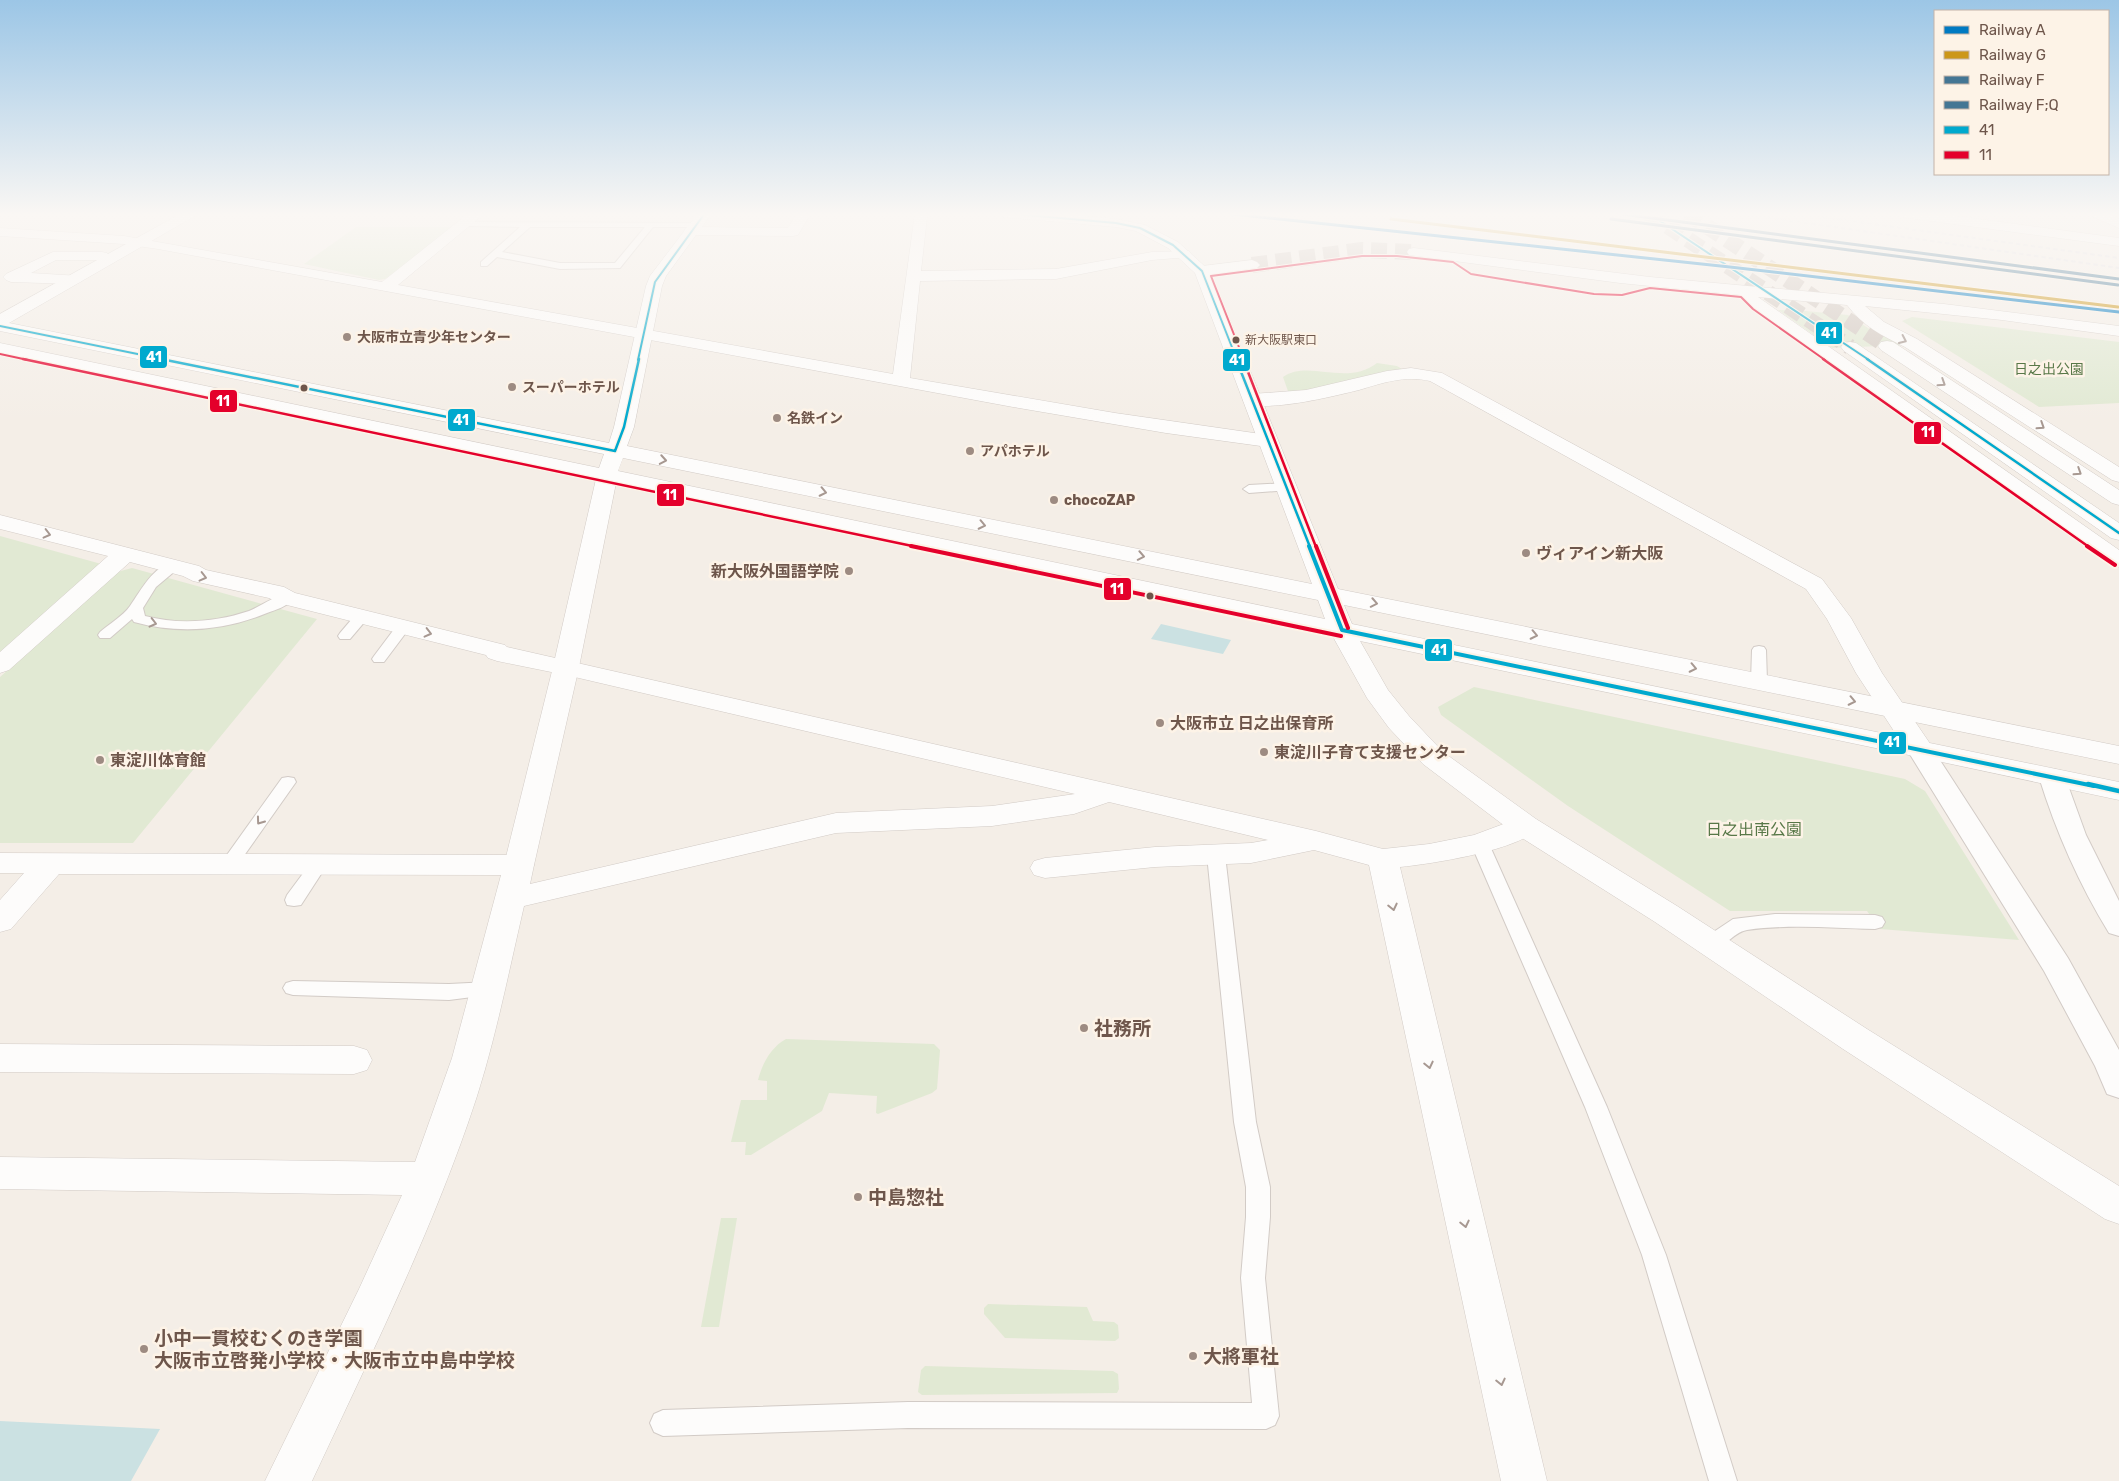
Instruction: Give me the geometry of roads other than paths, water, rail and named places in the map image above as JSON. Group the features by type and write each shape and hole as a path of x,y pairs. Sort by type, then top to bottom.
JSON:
{"street":[{"path":"0,321 68,282"},
{"path":"358,282 901,381 1212,434 1268,441"},
{"path":"385,287 391,282"},
{"path":"288,1481 394,1256 428,1179 467,1069 489,989 566,667 607,475 624,427 643,335 656,282"},
{"path":"901,381 914,282"},
{"path":"1206,282 1342,630 1376,692 1399,722 1445,768 1525,826 1864,1045 2116,1199"},
{"path":"1552,282 1580,287 1620,289 1650,282"},
{"path":"1651,282 1852,300 2074,324 2119,332"},
{"path":"1745,291 1757,304 2119,560"},
{"path":"1852,300 1866,318 1882,330 1911,343 2119,476"},
{"path":"0,326 1327,593 2119,755"},
{"path":"1887,346 2119,499"},
{"path":"1850,347 2119,533"},
{"path":"0,348 2119,791"},
{"path":"1252,400 1285,399 1336,390 1392,375 1420,373 1436,377 1814,584 1839,618 1892,709 1919,748 2057,966 2111,1066 2119,1085"},
{"path":"0,522 126,556 174,566 191,571 196,575 281,593 287,598 496,650 497,653 566,667 1316,841 1383,859 1428,854 1480,844 1525,826"},
{"path":"0,665 115,562 126,556"},
{"path":"2052,777 2061,806 2096,887 2119,926"},
{"path":"0,863 318,864 514,881 544,892 836,823 992,816 1074,805 1107,793"},
{"path":"1045,868 1155,857 1251,853 1316,841"},
{"path":"1383,859 1524,1481"},
{"path":"0,921 51,863"},
{"path":"0,1058 354,1060"},
{"path":"0,1173 428,1179"}],"lane":[{"path":"1249,489 1287,487"},
{"path":"105,636 136,608 145,588 174,566"},
{"path":"136,608 139,619 153,624 200,625 262,611 287,598"},
{"path":"345,636 362,616"},
{"path":"378,659 403,627"},
{"path":"1759,650 1759,681"},
{"path":"230,863 288,782"},
{"path":"1480,844 1592,1098 1654,1255 1723,1481"},
{"path":"663,1423 908,1415 1266,1416 1253,1278 1258,1217 1258,1187 1245,1122 1216,855"},
{"path":"294,900 318,864"},
{"path":"1710,944 1740,924 1775,921 1875,922"},
{"path":"293,988 449,992 489,989"}],"tunnel":[{"path":"1752,282 1850,347"},
{"path":"1791,282 1887,346"}],"rail line":[{"name":"A","path":"1861,282 2119,312"},
{"name":"G","path":"1912,282 2118,307"},
{"name":"F;Q","path":"2096,282 2118,285"}],"place":[{"name":"大阪市立青少年センター","path":"347,337"},
{"name":"新大阪駅東口","path":"1236,340"},
{"name":"スーパーホテル","path":"512,387"},
{"name":"名鉄イン","path":"777,418"},
{"name":"アパホテル","path":"970,451"},
{"name":"chocoZAP","path":"1054,500"},
{"name":"ヴィアイン新大阪","path":"1526,553"},
{"name":"新大阪外国語学院","path":"849,571"},
{"name":"大阪市立 日之出保育所","path":"1160,723"},
{"name":"東淀川子育て支援センター","path":"1264,752"},
{"name":"東淀川体育館","path":"100,760"},
{"name":"社務所","path":"1084,1028"},
{"name":"中島惣社","path":"858,1197"},
{"name":"小中一貫校むくのき学園 大阪市立啓発小学校・大阪市立中島中学校","path":"144,1349"},
{"name":"大將軍社","path":"1193,1356"}],"park label":[{"name":"日之出公園","path":"2049,369"},
{"name":"日之出南公園","path":"1754,829"}]}
